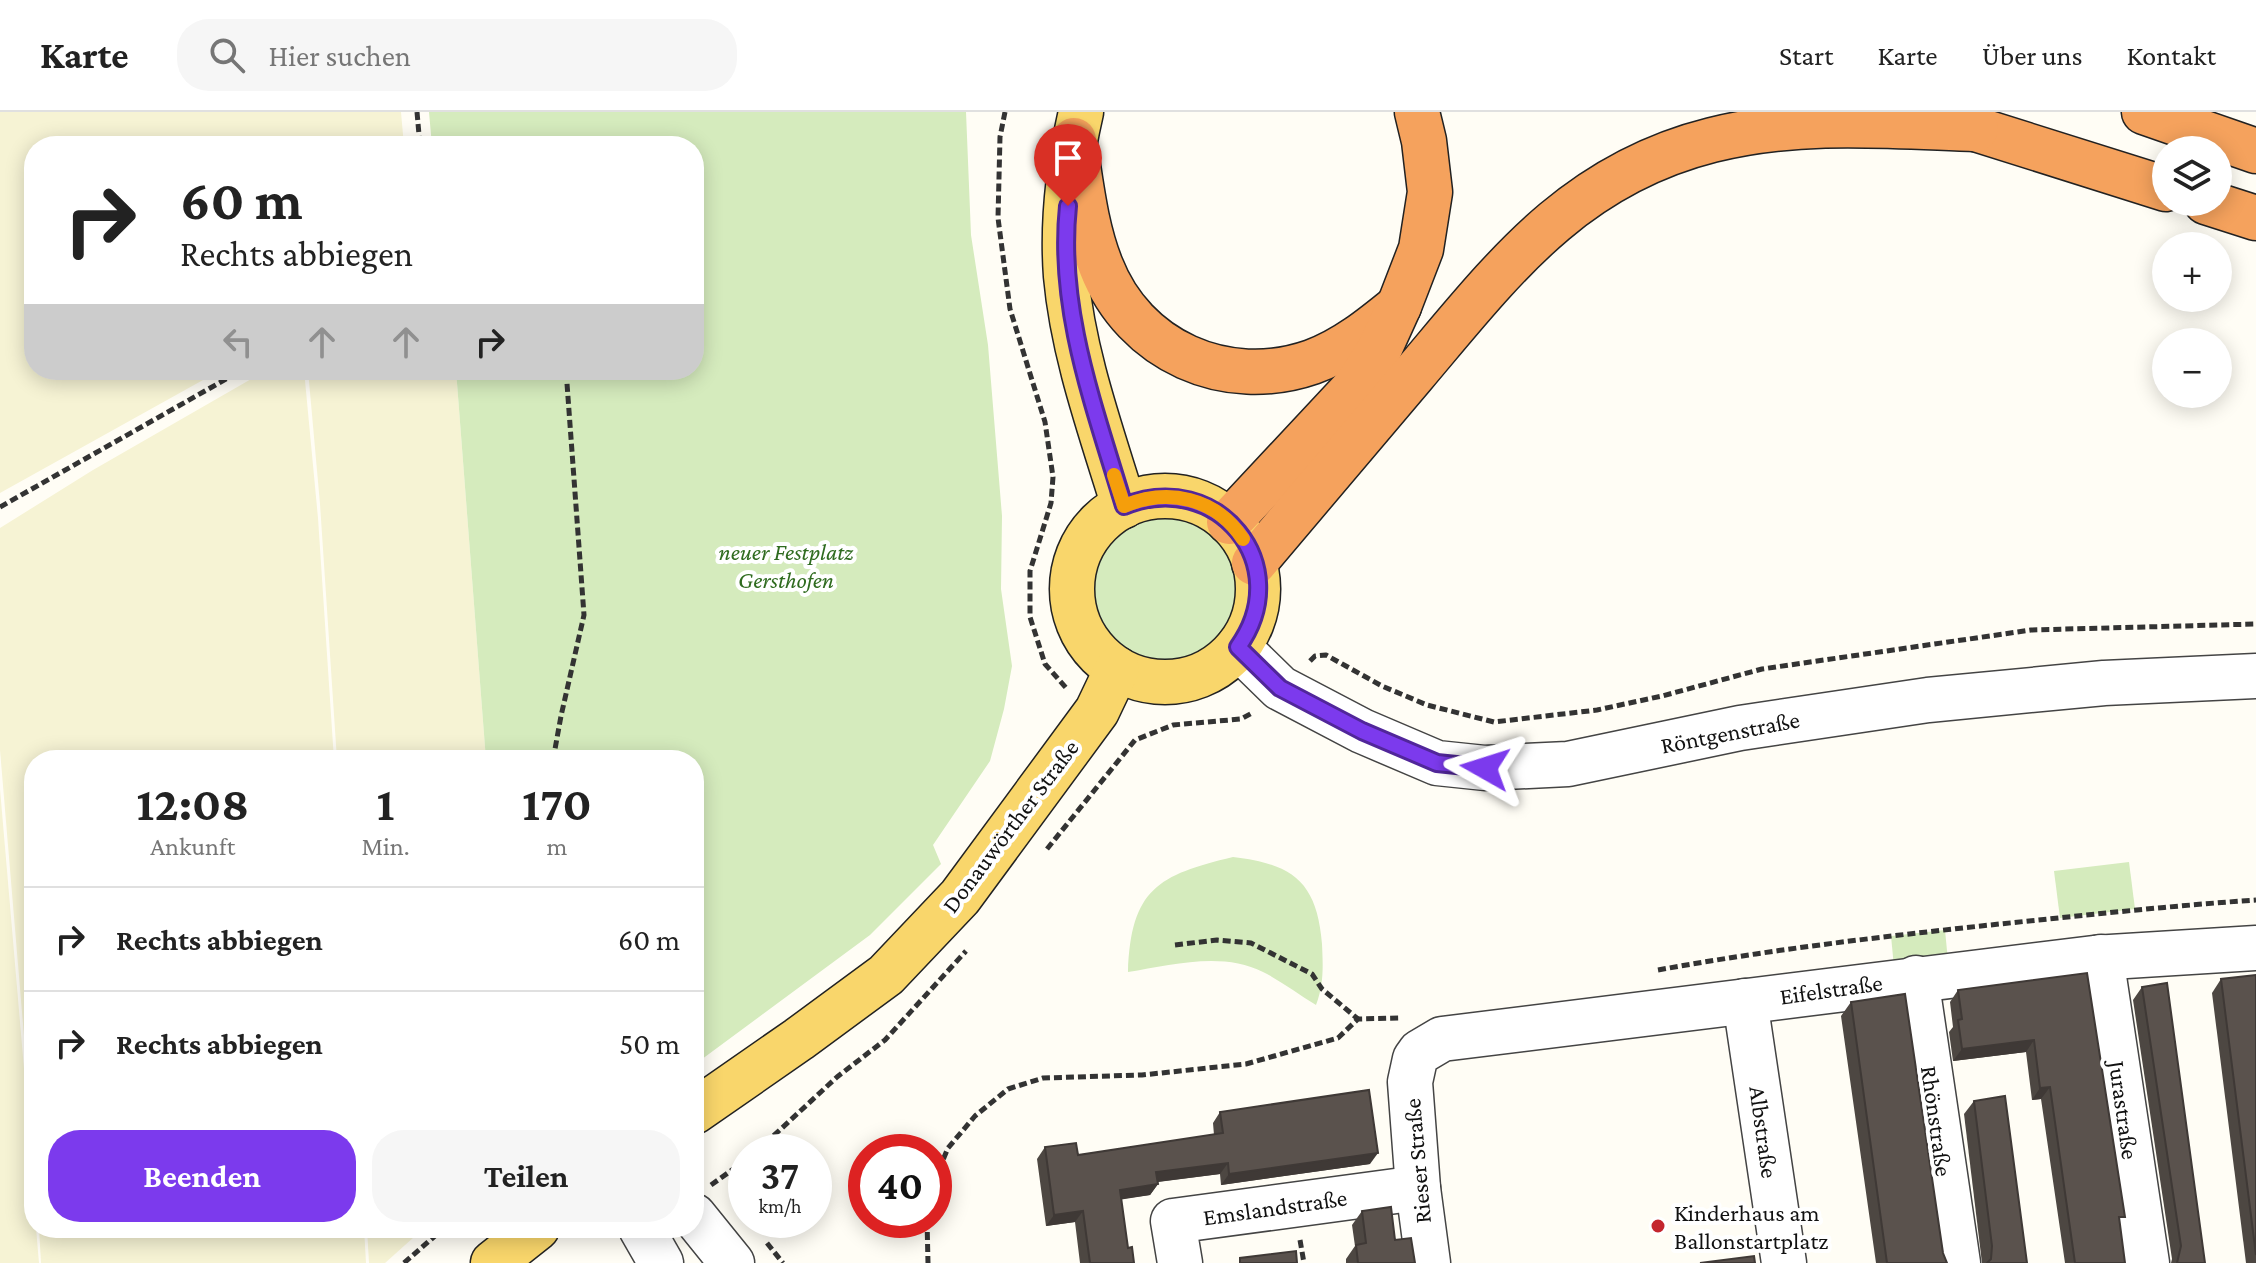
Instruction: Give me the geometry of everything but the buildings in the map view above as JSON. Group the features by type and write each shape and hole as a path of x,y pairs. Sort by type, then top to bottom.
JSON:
{"highway":[{"path":"1229,522 1357,385 1380,348 1421,249 1430,192 1417,112"},
{"path":"1923,112 2152,185"},
{"path":"2144,112 2256,151"},
{"path":"1254,563 1481,295 1531,240 1589,193 1668,154 1711,140 1752,132 1797,125 1976,129"},
{"path":"1078,126 1090,231 1102,268 1114,292 1133,318 1184,357 1205,366 1230,370 1285,369 1336,351 1399,306"},
{"path":"2232,210 2256,218"}],"main road":[{"path":"1078,126 1066,229 1068,288 1086,381 1124,506"},
{"path":"1154,496 1187,498 1216,511 1229,522 1248,547 1257,579 1255,611 1238,647 1207,672 1175,682 1143,679 1117,669 1101,657 1082,630 1076,615 1072,583 1087,537 1110,514 1154,496"},
{"name":"Donauwörther Straße","path":"704,1105 886,975 960,897 1097,711 1117,669"},
{"path":"493,1263 524,1238"}],"street":[{"name":"Röntgenstraße","path":"1238,647 1280,688 1362,731 1437,763 1459,767 1511,768 1568,764 1740,728 1928,700 2104,683 2256,676"},
{"name":"Eifelstraße","path":"1415,1059 1430,1044 1442,1039 2101,957 2256,948"},
{"name":"Jurastraße","path":"2101,957 2147,1263"},
{"name":"Rhönstraße","path":"1916,978 1958,1263"},
{"name":"Albstraße","path":"1745,1001 1784,1263"},
{"name":"Rieser Straße","path":"1415,1059 1410,1082 1418,1188 1428,1263"},
{"name":"Emslandstraße","path":"1180,1263 1173,1221 1418,1188"},
{"path":"704,1210 732,1263"},
{"path":"647,1238 661,1263"}],"path":[{"path":"417,112 419,136"},
{"path":"1005,112 1000,137 998,218 1010,309 1045,422 1053,477 1051,503 1030,571 1030,617 1045,664 1060,684 1135,740 1173,725 1241,719 1253,712 1315,656 1326,655 1338,659 1382,686 1427,705 1458,714 1504,721 1610,707 1762,669 2031,630 2256,624"},
{"path":"0,507 224,380"},
{"path":"555,750 584,615 567,380"},
{"path":"1175,945 1217,940 1251,943 1312,974 1322,989 1358,1019"},
{"path":"704,1198 728,1177"},
{"path":"404,1263 433,1238"},
{"path":"927,1238 928,1263"}],"shaded area":[{"path":"0,112 401,112 403,136 24,136 24,380 203,380 0,493"},
{"path":"250,380 305,380 318,518 333,750 24,750 24,1036 0,750 0,528 93,470"},
{"path":"309,380 457,380 485,750 336,750"},
{"path":"0,789 24,1069 24,1238 37,1238 39,1263 0,1263"},
{"path":"40,1238 365,1238 366,1263 41,1263"},
{"path":"368,1238 413,1238 385,1263 369,1263"}],"green space":[{"name":"neuer Festplatz Gersthofen","path":"429,112 966,112 971,235 988,345 1002,516 1001,589 1012,666 990,761 933,845 941,864 870,935 704,1058 704,750 485,750 457,380 704,380 704,136 431,136"},
{"path":"1165,513 1194,518 1219,535 1236,560 1241,589 1236,618 1219,643 1194,660 1165,665 1136,660 1111,643 1094,618 1089,589 1094,560 1111,535 1136,518"},
{"path":"1233,857 1254,860 1286,871 1307,891 1314,905 1322,944 1322,982 1316,1005 1263,972 1231,962 1179,963 1128,972 1135,922 1154,890 1185,871"},
{"path":"2129,862 2135,909 2060,918 2054,871"},
{"path":"1945,930 1948,961 1894,967 1891,936"}],"slow traffic":[{"path":"1114,475 1124,506 1154,496 1187,498 1216,511 1243,539"}],"place":[{"name":"Kinderhaus am Ballonstartplatz","path":"1658,1226"}],"route":[{"path":"1068,206 1066,275 1074,329 1086,381 1124,506 1154,496 1187,498 1216,511 1229,522 1248,547 1257,579 1255,611 1238,647 1280,688 1362,731 1421,757 1459,767 1485,768"}]}
